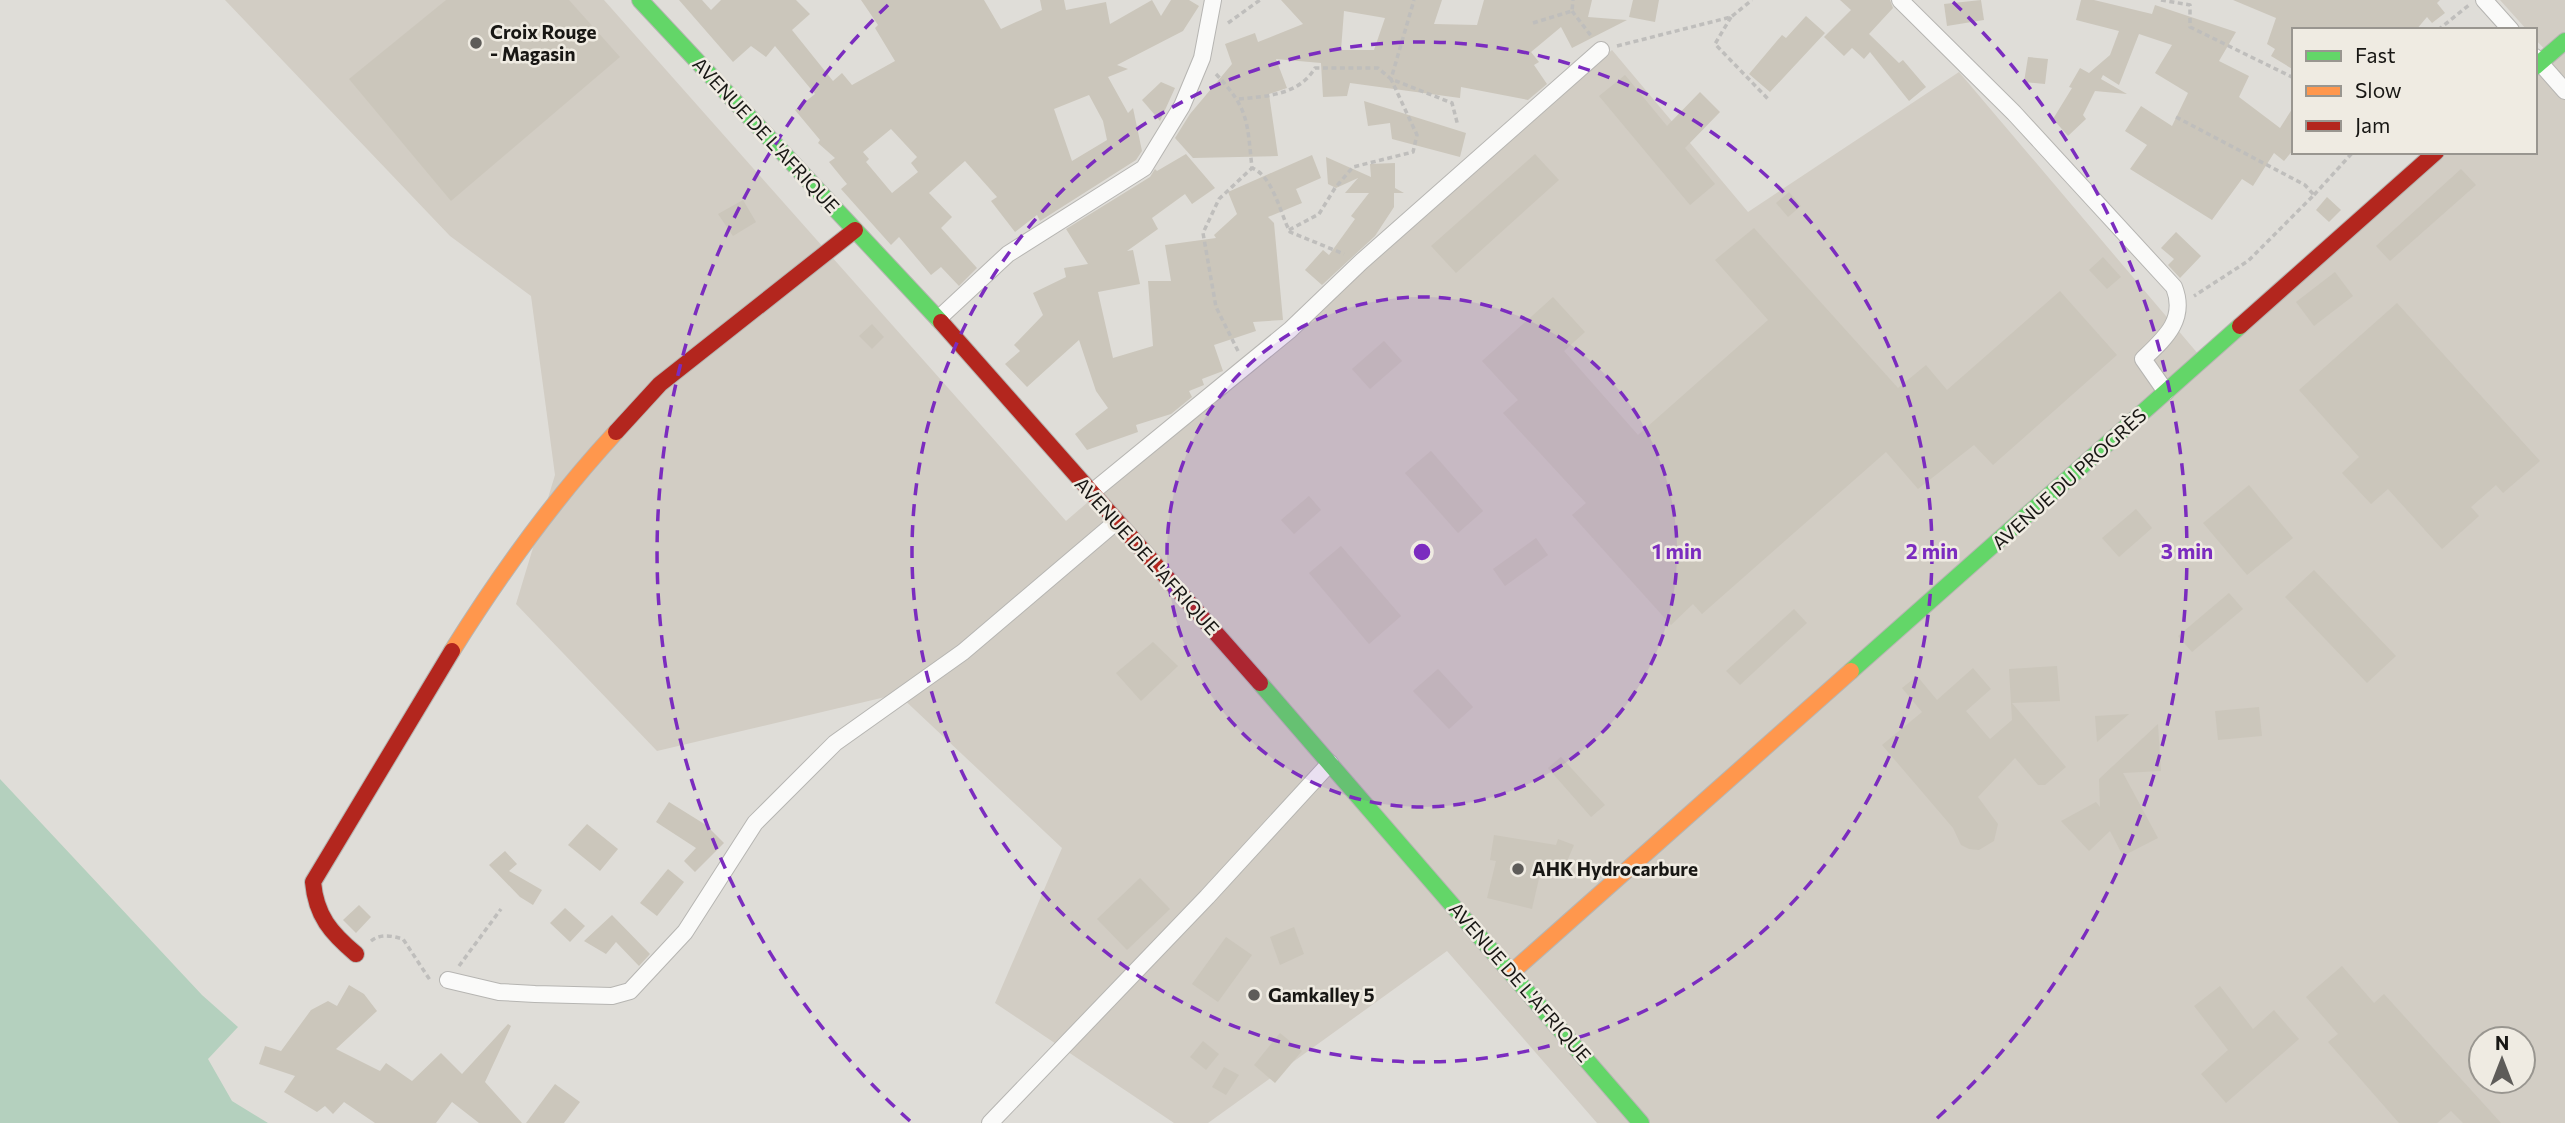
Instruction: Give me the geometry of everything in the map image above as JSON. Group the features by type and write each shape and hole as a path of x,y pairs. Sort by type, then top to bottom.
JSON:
{"street":[{"name":"AVENUE DE L'AFRIQUE","path":"640,0 939,319 1513,972 1641,1123"},
{"path":"939,319 1009,254 1144,168 1182,106 1201,61 1213,0"},
{"path":"1900,0 2014,113 2166,277 2178,296 2171,332 2143,359 2166,392"},
{"path":"2484,0 2509,28"},
{"path":"2565,41 2537,62 2565,91"},
{"path":"1091,493 1290,330 1361,262 1601,50"},
{"name":"AVENUE DU PROGRÈS","path":"1513,972 2434,154"},
{"path":"356,954 324,926 314,905 313,882 391,748 485,598 577,474 660,384 855,230"},
{"path":"448,980 499,992 612,996 630,991 685,932 755,823 835,743 963,652 1116,522"},
{"path":"990,1123 1207,897 1330,763"}],"path":[{"path":"1206,39 1260,0"},
{"path":"1289,230 1319,215 1335,188 1353,167 1413,152 1417,135 1391,79 1414,0"},
{"path":"1573,0 1572,11 1601,50 1731,17"},
{"path":"1752,0 1731,17 1715,44 1769,100"},
{"path":"2161,0 2190,5 2190,27 2292,77"},
{"path":"2441,28 2476,0"},
{"path":"1533,23 1572,11"},
{"path":"1201,61 1239,99 1247,117 1252,168"},
{"path":"1239,99 1282,94 1308,80 1315,68 1378,68 1391,79 1452,103 1458,126"},
{"path":"2176,117 2305,185 2314,195"},
{"path":"2178,307 2248,261 2351,154"},
{"path":"1252,168 1261,171 1289,230 1308,242 1334,249 1361,262"},
{"path":"1245,366 1216,307 1203,233 1219,199 1252,168"},
{"path":"356,954 376,937 403,939 436,989 448,980 501,909"}],"shaded area":[{"path":"225,0 604,0 1066,521 1612,50 1748,212 1959,72 2199,355 2433,154 2537,154 2537,64 2549,54 2537,41 2537,28 2525,28 2500,0 2565,0 2565,1123 1597,1123 1447,951 1208,1123 1174,1123 995,1003 1062,848 898,694 657,751 516,604 555,475 531,296 450,236"}],"green space":[{"path":"0,779 202,995 238,1027 208,1059 232,1101 268,1123 0,1123"}],"building":[{"path":"446,0 569,0 620,57 451,201 349,79"},
{"path":"679,0 702,0 711,10 721,0 796,0 810,14 792,30 833,81 842,73 852,85 895,61 875,28 878,25 861,0 984,0 1001,29 1042,10 1040,0 1064,0 1066,10 1106,2 1110,24 1152,0 1161,16 1171,0 1189,0 1199,6 1183,31 1117,65 1128,69 1108,77 1128,113 1133,108 1142,151 1136,160 1040,221 1037,215 1015,232 991,201 997,197 965,161 929,193 952,217 941,228 977,268 959,286 941,267 931,275 899,237 891,245 841,189 847,184 829,162 835,158 818,143 820,140 795,110 815,94 775,46 766,57 751,46 733,62","holes":["1089,95 1103,121 1107,140 1072,161 1054,109","891,129 917,157 911,163 918,172 892,193 866,162 869,159 863,152"]},
{"path":"1281,0 1442,0 1434,24 1477,25 1484,0 1592,0 1588,17 1627,20 1572,48 1561,27 1531,52 1539,62 1534,65 1547,84 1528,100 1461,87 1460,98 1350,83 1347,96 1323,97 1321,63 1276,59 1287,88 1269,94 1278,156 1193,158 1175,138 1190,114 1232,64 1225,44 1255,33 1258,42 1303,24","holes":["1344,11 1385,18 1374,50 1341,50"]},
{"path":"1633,0 1659,0 1655,22 1629,17"},
{"path":"1840,0 1890,0 1893,8 1869,34 1899,63 1903,60 1926,87 1909,101 1870,52 1864,59 1852,48 1844,56 1824,37 1851,10"},
{"path":"1981,0 1984,20 1947,26 1944,4"},
{"path":"2081,0 2094,0 2152,14 2155,5 2236,32 2219,61 2249,76 2239,97 2280,128 2292,109 2292,151 2284,161 2274,153 2253,186 2242,179 2212,220 2130,169 2147,145 2125,131 2141,106 2172,126 2188,93 2155,73 2172,45 2139,34 2119,85 2103,75 2101,79 2127,94 2095,91 2083,115 2086,119 2068,136 2053,119 2072,88 2069,87 2080,68 2089,73 2110,55 2119,31 2076,20"},
{"path":"2233,0 2440,0 2437,3 2445,13 2432,23 2427,17 2418,28 2292,28 2292,69 2271,56 2275,49 2267,44 2276,18"},
{"path":"1806,16 1825,33 1770,92 1749,74 1782,35 1786,38"},
{"path":"2028,57 2048,59 2045,84 2024,82"},
{"path":"1625,75 1667,126 1700,92 1720,112 1685,148 1715,184 1690,205 1599,96"},
{"path":"1161,82 1175,88 1160,121 1142,100"},
{"path":"1364,101 1466,133 1460,157 1392,139 1390,123 1368,126"},
{"path":"1186,154 1215,188 1192,204 1185,194 1152,218 1158,229 1127,251 1133,250 1140,284 1098,292 1113,358 1153,346 1148,281 1171,281 1165,245 1216,238 1214,235 1237,214 1228,192 1312,155 1321,178 1296,189 1302,203 1268,217 1274,223 1283,320 1253,322 1256,331 1214,345 1223,371 1202,379 1204,385 1189,391 1192,397 1171,414 1136,425 1138,432 1087,450 1075,434 1108,408 1096,391 1079,340 1027,387 1005,364 1020,351 1014,345 1043,315 1033,293 1066,277 1064,268 1088,264 1066,229 1150,177 1155,169 1157,171"},
{"path":"1535,154 1559,180 1456,273 1431,246"},
{"path":"1326,157 1371,177 1370,164 1395,163 1395,188 1404,193 1394,193 1394,207 1375,236 1322,285 1305,270 1323,250 1329,255 1355,219 1351,216 1369,193 1345,193 1358,178 1336,188 1328,184"},
{"path":"2461,169 2476,185 2390,261 2376,246"},
{"path":"1789,192 1801,206 1788,217 1776,203"},
{"path":"2327,197 2341,210 2329,222 2316,210"},
{"path":"743,200 756,222 733,236 718,214"},
{"path":"1754,228 1898,388 1926,365 1947,390 2060,291 2117,355 1993,465 1974,445 1918,489 1886,452 1702,614 1693,604 1671,625 1572,515 1586,503 1503,413 1518,400 1482,361 1553,297 1585,332 1564,351 1638,435 1768,320 1715,260"},
{"path":"2176,232 2201,256 2180,278 2168,265 2174,259 2161,248"},
{"path":"2103,257 2121,277 2107,289 2089,270"},
{"path":"2335,272 2353,296 2314,326 2296,302"},
{"path":"2397,303 2540,461 2503,493 2496,485 2471,507 2479,516 2442,549 2388,489 2371,504 2342,473 2359,457 2299,390"},
{"path":"872,324 884,337 872,349 859,336"},
{"path":"1384,341 1402,361 1370,389 1352,369"},
{"path":"1431,451 1483,511 1458,533 1405,473"},
{"path":"2249,485 2293,538 2247,575 2203,523"},
{"path":"1309,496 1321,510 1294,534 1281,520"},
{"path":"2136,509 2152,528 2119,557 2102,538"},
{"path":"1536,538 1548,555 1505,586 1493,569"},
{"path":"1341,546 1401,616 1369,644 1309,573"},
{"path":"2314,570 2396,656 2367,683 2285,597"},
{"path":"2229,593 2243,609 2192,652 2178,636"},
{"path":"1794,609 1807,623 1740,685 1726,671"},
{"path":"1153,642 1178,666 1141,701 1116,673"},
{"path":"2057,666 2060,701 2012,703 2066,767 2045,785 2038,785 2015,758 1978,797 1998,824 1994,841 1979,850 1961,845 1953,828 1882,745 1922,712 1902,688 1917,676 1937,700 1973,668 1991,689 1966,711 1990,739 2012,720 2009,669"},
{"path":"1438,669 1473,707 1449,729 1413,691"},
{"path":"2259,707 2262,736 2218,740 2215,711"},
{"path":"2129,714 2097,742 2095,716"},
{"path":"2158,724 2161,771 2123,773 2158,838 2123,856 2110,831 2089,851 2061,821 2096,802 2100,807 2099,779"},
{"path":"1561,757 1605,805 1591,817 1548,768"},
{"path":"669,802 706,825 724,843 695,872 684,861 696,848 656,822"},
{"path":"587,824 618,849 600,871 568,845"},
{"path":"1494,835 1556,845 1558,839 1574,845 1560,878 1541,870 1532,909 1487,898 1496,861 1490,860"},
{"path":"505,851 517,864 509,871 542,890 533,905 520,897 489,865"},
{"path":"668,869 684,882 657,916 640,903"},
{"path":"1140,878 1170,909 1127,950 1097,919"},
{"path":"359,905 371,917 356,933 343,920"},
{"path":"565,908 585,926 570,942 550,923"},
{"path":"612,915 650,954 639,966 616,942 606,954 584,941"},
{"path":"1294,927 1304,954 1280,965 1270,937"},
{"path":"1226,937 1252,955 1218,1002 1192,984"},
{"path":"2342,966 2374,1003 2384,994 2467,1086 2467,1095 2476,1095 2501,1123 2463,1123 2451,1111 2437,1123 2399,1123 2328,1042 2338,1034 2306,997"},
{"path":"349,985 364,994 377,1011 336,1049 380,1071 386,1063 412,1081 441,1053 462,1074 508,1024 511,1026 485,1082 522,1123 479,1123 452,1102 436,1123 375,1123 344,1102 333,1114 325,1106 317,1112 284,1092 295,1076 259,1064 265,1046 281,1051 311,1010 328,1001 337,1006"},
{"path":"2220,986 2253,1029 2274,1010 2299,1039 2226,1103 2201,1074 2228,1050 2194,1006"},
{"path":"1280,1033 1302,1051 1275,1083 1254,1065"},
{"path":"1203,1041 1219,1054 1206,1070 1190,1057"},
{"path":"1224,1067 1239,1075 1226,1095 1212,1087"},
{"path":"555,1084 580,1102 564,1123 526,1123"}],"traffic: fast":[{"path":"640,0 941,322"},
{"path":"2537,65 2565,41"},
{"path":"1851,671 2240,326"},
{"path":"1260,683 1641,1123"}],"traffic: slow":[{"path":"452,651 529,538 616,432"},
{"path":"1512,972 1851,671"}],"traffic: jam":[{"path":"2240,326 2434,154"},
{"path":"616,432 660,384 855,230"},
{"path":"941,322 1260,683"},
{"path":"356,954 326,923 317,905 313,882 452,651"}],"place":[{"name":"Croix Rouge - Magasin","path":"476,43"},
{"name":"AHK Hydrocarbure","path":"1518,869"},
{"name":"Gamkalley 5","path":"1254,995"}]}
